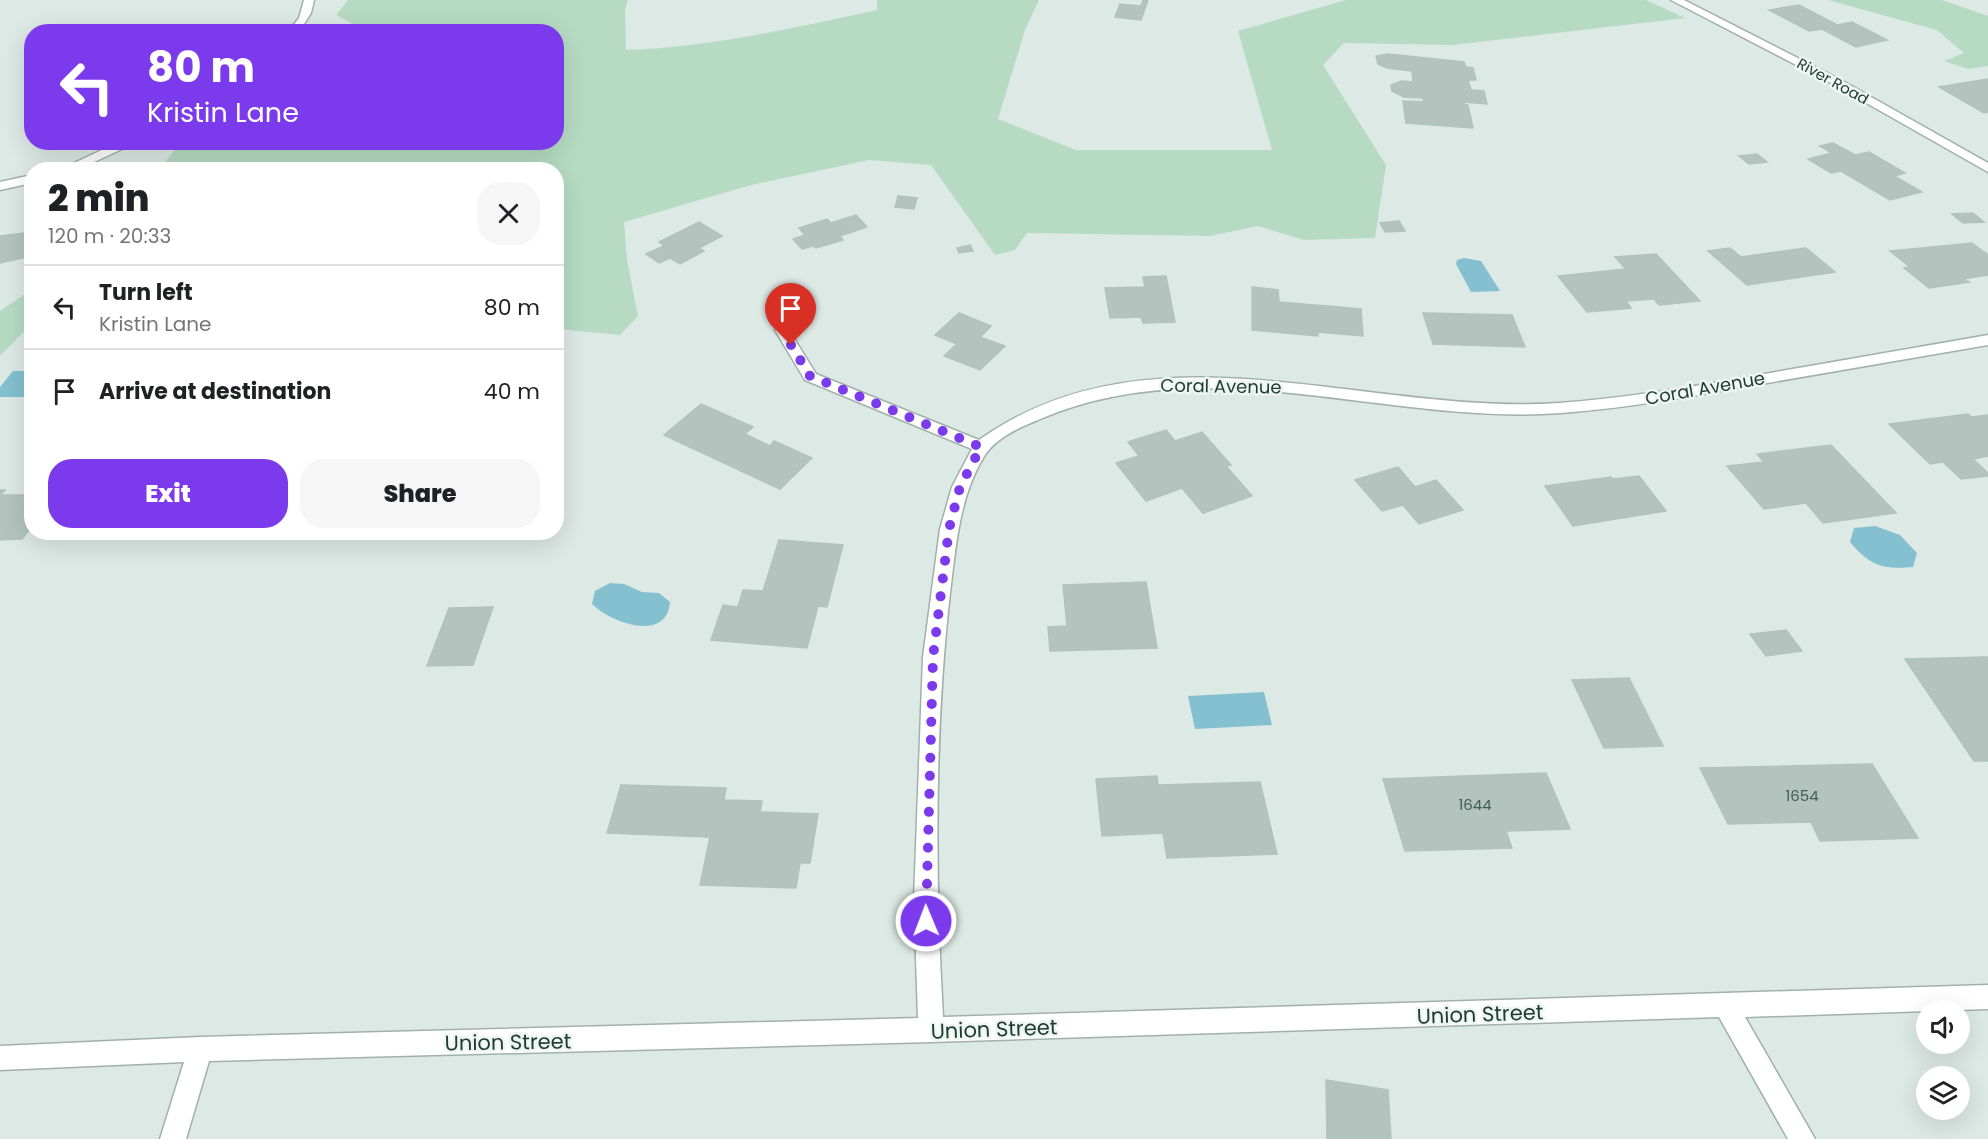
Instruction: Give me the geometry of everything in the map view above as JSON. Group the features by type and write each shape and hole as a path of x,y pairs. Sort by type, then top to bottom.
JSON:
{"street":[{"path":"299,24 305,16 309,0"},
{"name":"River Road","path":"1676,0 1837,82 1988,168"},
{"path":"84,162 111,150"},
{"path":"0,186 24,181"},
{"path":"782,330 810,376 981,447"},
{"name":"Coral Avenue","path":"931,1030 925,899 933,657 949,529 960,487 981,447 1013,424 1050,408 1103,392 1155,384 1256,384 1459,406 1509,409 1558,408 1649,399 1988,340"},
{"name":"Union Street","path":"0,1058 200,1049 1726,1007 1988,997"},
{"path":"1726,1007 1802,1139"},
{"path":"173,1139 200,1049"}],"green space":[{"path":"348,0 628,0 625,9 626,50 721,41 784,30 877,10 877,0 1039,0 1025,30 998,119 1076,150 1272,150 1238,31 1346,0 1646,0 1685,18 1452,45 1344,43 1323,65 1386,165 1375,238 1304,240 1258,226 1210,236 1027,233 1015,250 995,255 931,165 869,160 751,185 624,222 627,260 638,316 620,335 564,330 564,162 165,162 175,150 564,150 564,24 353,24 336,15"},
{"path":"1828,0 1942,0 1988,16 1988,66 1968,69 1944,61 1964,53 1937,30"},
{"path":"24,295 24,331 0,356 0,311"}],"water":[{"path":"1464,258 1481,261 1500,291 1471,292 1456,264 1457,260"},
{"path":"13,371 24,371 24,397 0,397 0,387"},
{"path":"1875,526 1900,535 1917,553 1913,567 1893,568 1877,564 1870,561 1850,542 1854,528"},
{"path":"610,583 624,584 642,592 659,593 670,602 667,615 659,622 649,626 624,623 601,611 592,604 595,591"},
{"path":"1264,692 1272,725 1195,729 1188,696"}],"building":[{"path":"1143,0 1148,0 1141,20 1115,17 1120,4 1141,6"},
{"path":"1799,5 1837,25 1852,22 1887,40 1856,47 1822,29 1809,31 1769,10"},
{"path":"1388,54 1464,62 1466,67 1473,68 1476,80 1468,80 1471,90 1484,91 1487,104 1464,102 1468,105 1473,128 1406,123 1403,101 1424,102 1423,98 1404,97 1392,91 1391,85 1402,81 1413,82 1412,71 1387,68 1378,64 1376,56"},
{"path":"1988,79 1988,112 1984,113 1939,87"},
{"path":"1833,143 1855,155 1869,152 1905,173 1894,176 1922,192 1890,200 1841,171 1831,173 1808,159 1832,153 1820,146"},
{"path":"1757,154 1767,162 1749,164 1739,156"},
{"path":"898,196 917,198 914,209 895,207"},
{"path":"1973,213 1984,222 1963,223 1952,214"},
{"path":"856,215 867,227 840,236 843,240 816,248 813,246 802,249 793,239 805,235 799,228 827,219 831,223"},
{"path":"1399,221 1405,231 1385,232 1380,223"},
{"path":"699,222 722,236 699,248 704,251 680,264 670,258 659,263 646,254 664,246 659,242"},
{"path":"24,233 24,258 0,263 0,236"},
{"path":"1972,243 1988,255 1988,275 1963,279 1969,282 1929,288 1904,268 1910,267 1890,251"},
{"path":"970,245 973,251 959,253 957,248"},
{"path":"1730,248 1741,257 1806,248 1835,272 1747,285 1708,251"},
{"path":"1656,254 1700,301 1659,305 1654,299 1626,301 1631,308 1587,312 1558,276 1626,269 1615,257"},
{"path":"1166,276 1175,322 1143,323 1141,317 1110,318 1105,288 1145,287 1143,277"},
{"path":"1252,287 1278,290 1279,302 1361,309 1363,336 1318,332 1318,336 1252,330"},
{"path":"959,313 991,326 980,337 1005,346 980,370 944,356 957,344 935,335"},
{"path":"1423,313 1512,315 1525,347 1433,344"},
{"path":"701,404 753,427 745,434 770,446 774,441 812,458 780,489 664,435"},
{"path":"1968,414 1972,417 1988,415 1988,456 1973,459 1988,473 1988,476 1961,479 1943,462 1930,464 1889,424"},
{"path":"1166,430 1175,441 1202,432 1231,465 1226,466 1252,496 1203,513 1182,488 1146,501 1116,463 1139,456 1128,442"},
{"path":"1831,445 1896,513 1823,523 1806,503 1764,509 1727,466 1764,462 1757,454"},
{"path":"1398,467 1415,487 1436,480 1463,510 1419,524 1403,505 1382,511 1355,480"},
{"path":"1639,476 1666,511 1573,526 1545,486 1611,477 1613,479"},
{"path":"0,490 5,490 1,495 24,495 24,536 22,539 0,540"},
{"path":"779,540 843,545 827,607 818,606 807,648 711,640 723,605 738,607 743,590 763,591"},
{"path":"1146,582 1157,648 1050,651 1048,627 1067,626 1063,585"},
{"path":"493,607 473,665 427,666 449,608"},
{"path":"1786,630 1802,651 1766,656 1750,634"},
{"path":"1988,657 1988,761 1974,761 1905,659"},
{"path":"1629,678 1663,746 1604,748 1572,680"},
{"path":"1872,764 1918,838 1820,841 1811,822 1728,824 1700,768"},
{"path":"1546,773 1570,829 1506,831 1512,848 1405,851 1383,779"},
{"path":"1157,776 1158,785 1260,782 1277,854 1167,858 1163,833 1102,836 1096,779"},
{"path":"621,785 726,788 724,800 762,801 760,812 818,814 810,863 800,863 796,888 700,885 710,837 607,833"},
{"path":"1326,1080 1388,1090 1391,1139 1327,1139"}],"route":[{"path":"791,345 810,376 981,447 960,487 949,529 933,657 926,921"}]}
